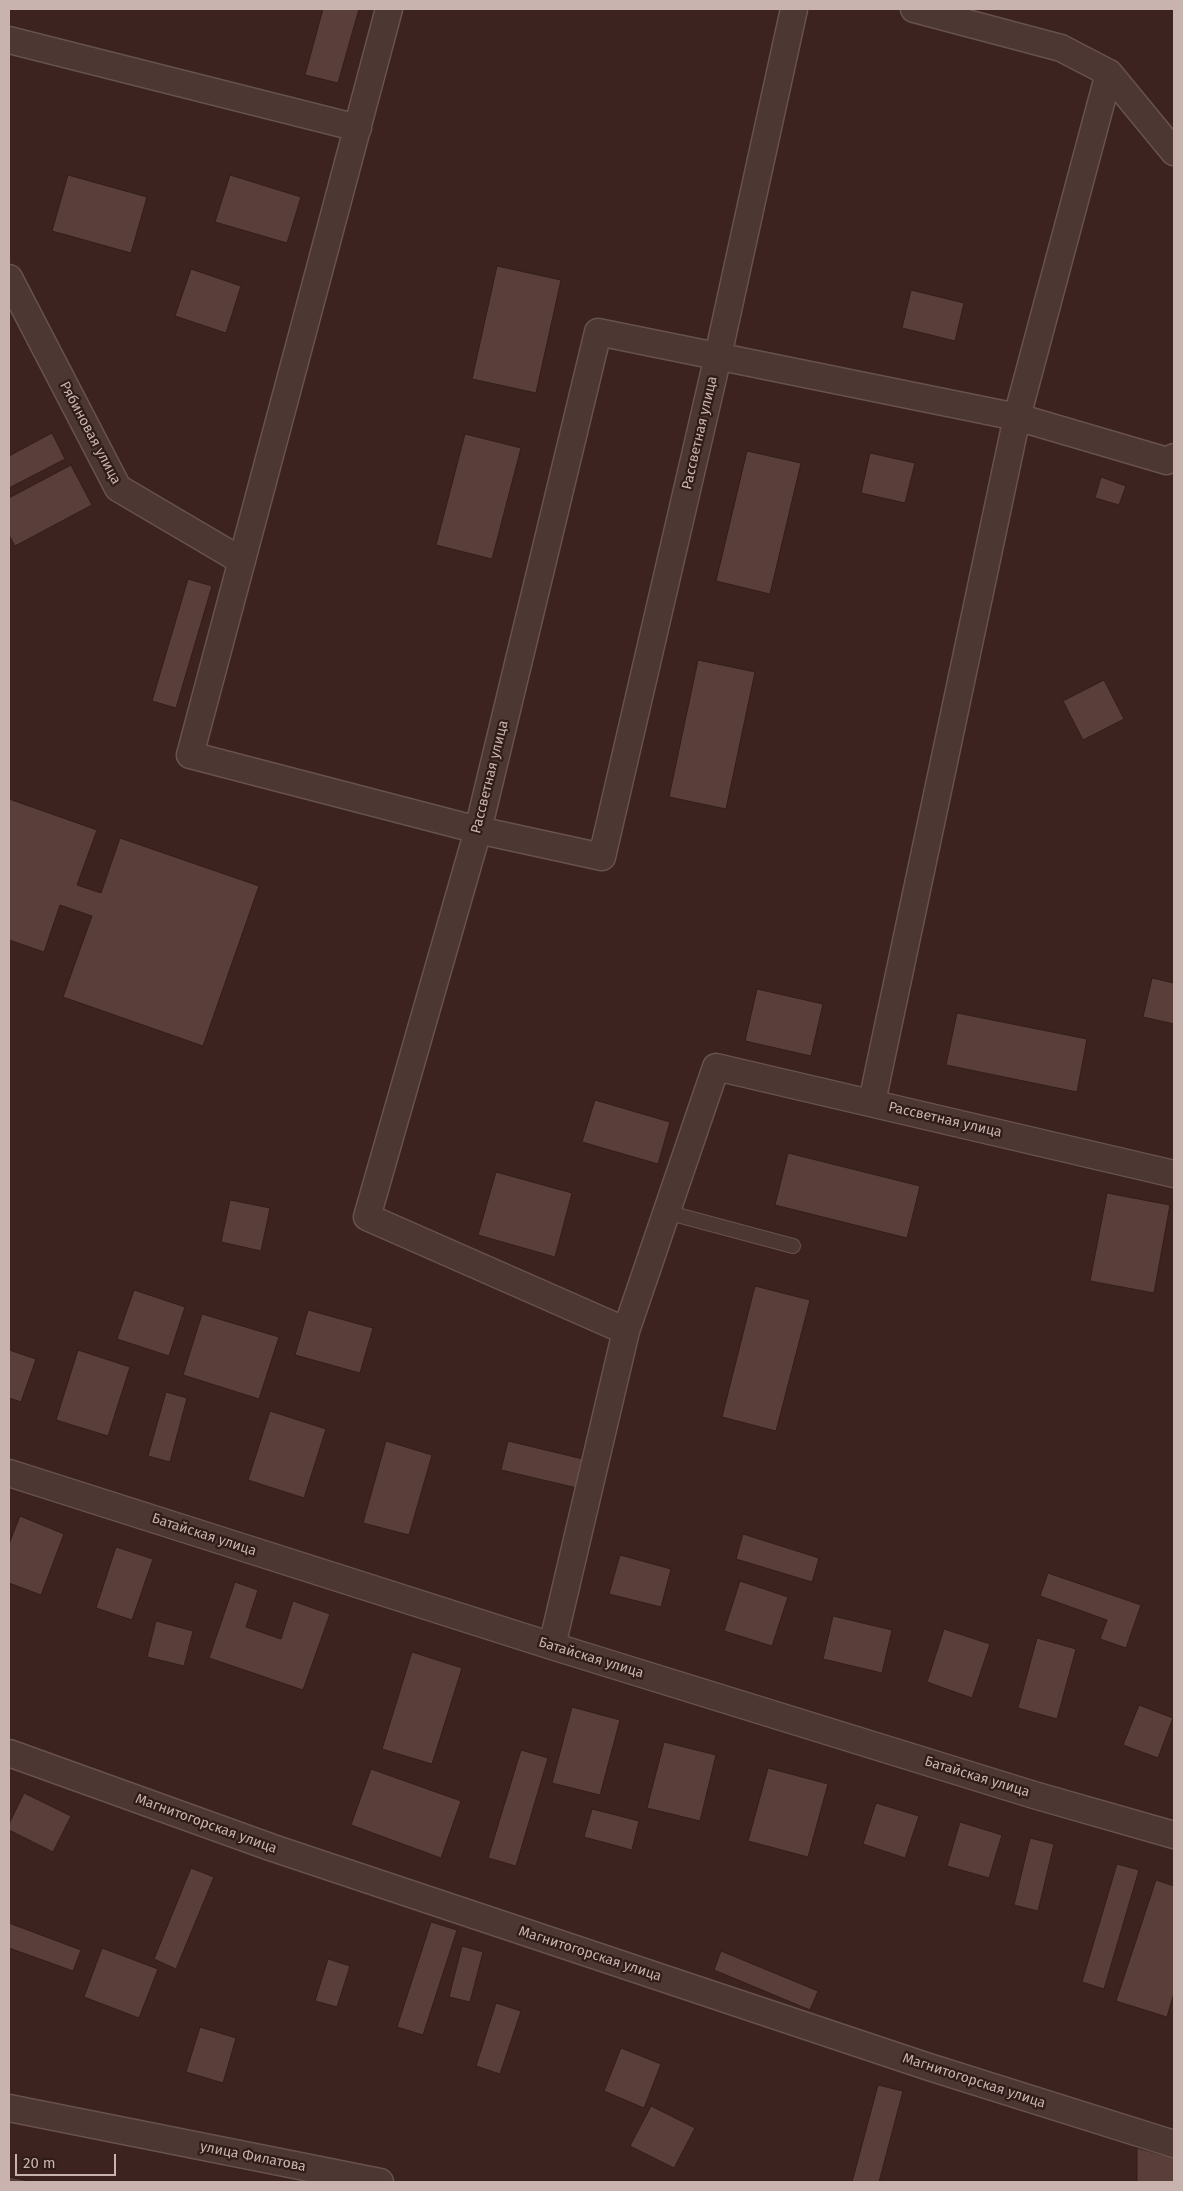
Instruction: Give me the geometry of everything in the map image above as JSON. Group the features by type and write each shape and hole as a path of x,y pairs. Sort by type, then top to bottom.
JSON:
{"street":[{"path":"390,9 190,755 478,830"},
{"name":"Рассветная улица","path":"478,830 602,857 718,356 794,9"},
{"path":"914,9 1061,48 1109,73 1174,152"},
{"path":"9,40 358,128"},
{"path":"872,1102 1017,417 1109,73"},
{"name":"Рябиновая улица","path":"9,278 118,488 242,561"},
{"name":"Рассветная улица","path":"626,1330 367,1217 478,830 598,332 718,356"},
{"path":"718,356 1017,417 1172,463"},
{"name":"Рассветная улица","path":"666,1212 716,1067 1174,1174"},
{"path":"552,1646 626,1330 666,1212"},
{"name":"Батайская улица","path":"9,1473 552,1646 1034,1795 1174,1835"},
{"name":"Магнитогорская улица","path":"9,1753 273,1848 929,2067 1174,2144"},
{"name":"улица Филатова","path":"9,2108 380,2182"}],"lane":[{"path":"666,1212 794,1246"}],"building":[{"path":"323,9 359,9 338,83 305,75"},
{"path":"68,175 147,197 131,253 52,231"},
{"path":"230,175 301,197 287,243 215,222"},
{"path":"497,266 561,280 536,393 472,379"},
{"path":"191,269 241,286 226,333 175,316"},
{"path":"911,290 964,303 955,341 902,328"},
{"path":"52,433 65,459 9,488 9,456"},
{"path":"465,434 521,448 492,559 436,545"},
{"path":"747,451 801,463 770,594 716,581"},
{"path":"870,453 915,463 905,503 861,493"},
{"path":"71,465 92,505 15,546 9,535 9,498"},
{"path":"1101,477 1126,486 1119,505 1095,498"},
{"path":"188,579 212,586 176,708 152,701"},
{"path":"698,660 755,672 726,809 669,797"},
{"path":"1104,680 1124,719 1083,740 1063,701"},
{"path":"9,799 97,830 77,885 101,893 120,838 259,886 203,1046 63,997 92,916 60,905 44,952 9,940"},
{"path":"1152,978 1174,983 1174,1024 1143,1017"},
{"path":"757,989 823,1004 811,1056 745,1041"},
{"path":"957,1013 1087,1039 1077,1092 946,1065"},
{"path":"595,1100 670,1122 658,1164 582,1142"},
{"path":"788,1153 920,1186 907,1238 775,1205"},
{"path":"496,1172 572,1193 555,1257 478,1235"},
{"path":"1107,1193 1170,1205 1154,1293 1090,1281"},
{"path":"230,1200 270,1208 261,1251 221,1242"},
{"path":"755,1286 810,1300 776,1431 722,1417"},
{"path":"134,1290 185,1307 169,1356 117,1339"},
{"path":"308,1310 373,1328 360,1373 295,1355"},
{"path":"202,1314 279,1337 259,1399 183,1375"},
{"path":"9,1350 36,1359 21,1402 9,1398"},
{"path":"78,1350 130,1367 108,1436 56,1420"},
{"path":"166,1392 187,1398 170,1462 148,1456"},
{"path":"270,1411 326,1429 304,1498 248,1480"},
{"path":"386,1441 432,1455 409,1535 363,1523"},
{"path":"508,1441 583,1459 577,1488 501,1470"},
{"path":"20,1516 64,1534 41,1595 9,1583 9,1544"},
{"path":"743,1534 819,1558 812,1582 736,1559"},
{"path":"116,1547 153,1559 132,1620 96,1608"},
{"path":"620,1555 671,1569 661,1607 609,1594"},
{"path":"1048,1573 1141,1605 1126,1648 1100,1639 1107,1620 1040,1596"},
{"path":"740,1581 788,1597 772,1646 724,1631"},
{"path":"235,1582 258,1590 246,1627 281,1639 293,1601 330,1614 303,1690 209,1658"},
{"path":"833,1616 892,1630 882,1673 823,1659"},
{"path":"156,1621 193,1631 184,1666 147,1657"},
{"path":"944,1629 990,1644 972,1698 927,1682"},
{"path":"1037,1638 1076,1649 1057,1719 1018,1708"},
{"path":"412,1652 462,1668 432,1764 382,1749"},
{"path":"1139,1705 1173,1718 1158,1758 1123,1745"},
{"path":"572,1707 620,1720 600,1795 552,1783"},
{"path":"664,1742 716,1755 700,1821 647,1808"},
{"path":"521,1750 548,1758 516,1866 488,1858"},
{"path":"768,1768 828,1784 808,1857 748,1841"},
{"path":"371,1769 461,1801 441,1858 351,1825"},
{"path":"24,1793 71,1816 53,1852 9,1830 9,1824"},
{"path":"876,1803 919,1816 905,1858 863,1844"},
{"path":"592,1809 639,1821 632,1850 584,1837"},
{"path":"960,1822 1002,1835 989,1878 947,1866"},
{"path":"1030,1838 1054,1844 1038,1911 1014,1905"},
{"path":"1117,1864 1139,1870 1104,1989 1082,1982"},
{"path":"191,1868 214,1877 176,1969 154,1959"},
{"path":"1156,1880 1174,1886 1174,1993 1167,2017 1116,2001"},
{"path":"431,1922 457,1930 423,2035 397,2027"},
{"path":"9,1923 81,1950 73,1971 9,1948"},
{"path":"462,1946 483,1952 470,2002 449,1997"},
{"path":"102,1948 158,1969 139,2018 84,1997"},
{"path":"721,1951 818,1991 810,2010 714,1970"},
{"path":"328,1959 350,1966 337,2007 315,2001"},
{"path":"496,2003 521,2011 500,2074 476,2066"},
{"path":"200,2027 236,2038 223,2083 186,2072"},
{"path":"621,2048 661,2064 644,2108 604,2091"},
{"path":"878,2085 903,2091 879,2182 852,2182"},
{"path":"651,2106 695,2128 674,2168 630,2146"},
{"path":"1137,2148 1174,2158 1174,2182 1137,2182"},
{"path":"9,2177 34,2182 9,2182"}]}
